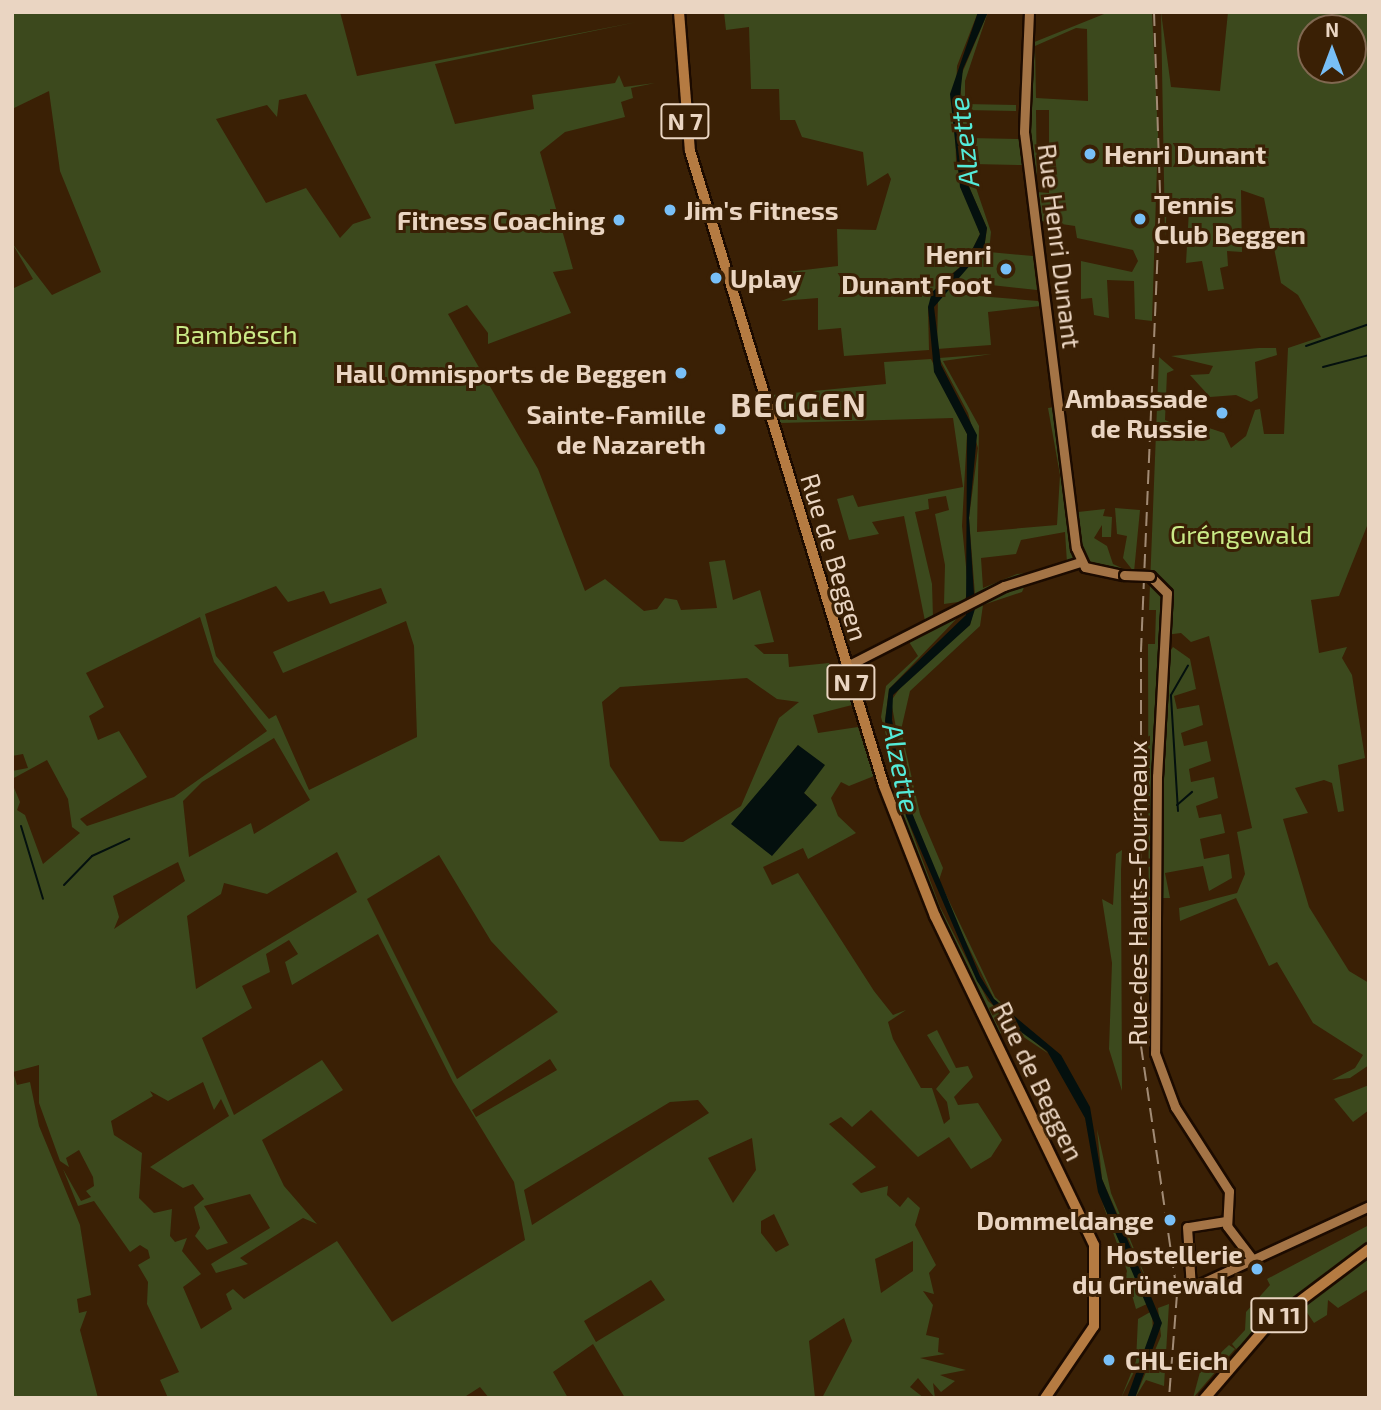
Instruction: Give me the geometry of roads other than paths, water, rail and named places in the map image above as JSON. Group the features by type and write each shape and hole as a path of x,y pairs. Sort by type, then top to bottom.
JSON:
{"main road":[{"name":"Rue de Beggen","path":"679,12 690,151 846,666 930,905 1089,1231 1098,1309 1072,1365 1045,1398"},
{"name":"N 11","path":"1205,1398 1267,1326 1369,1249"}],"street":[{"name":"Rue Henri Dunant","path":"1029,12 1024,132 1080,562"},
{"path":"846,666 983,597 1080,562"},
{"name":"Rue des Hauts-Fourneaux","path":"1080,562 1092,571 1150,576 1167,593 1154,1043 1168,1095 1229,1191 1226,1221"},
{"path":"1253,1259 1226,1221 1187,1227 1191,1288 1369,1206"}],"water":[{"name":"Alzette","path":"978,12 988,12 963,69 960,96 967,182 987,228 984,249 934,307 941,365 977,435 969,518 975,609 970,625 893,695 892,720 912,813 980,976 994,999 1061,1055 1090,1107 1102,1179 1162,1323 1135,1398 1127,1398 1154,1323 1098,1192 1085,1118 1047,1051 1002,1018 977,981 906,816 885,721 889,689 966,615 967,434 934,372 928,307 932,292 966,262 980,234 960,187 950,94"},
{"path":"798,745 825,765 804,793 817,805 772,856 731,824"}],"waterway":[{"path":"1306,346 1369,324"},
{"path":"1323,367 1369,355"},
{"path":"1178,811 1171,695 1188,665"},
{"path":"12,792 13,803"},
{"path":"1177,805 1192,792"},
{"path":"21,826 43,899"},
{"path":"64,885 92,856 129,839"}],"railway":[{"path":"1154,12 1160,197 1141,658 1141,1046 1177,1294 1169,1398"}],"place":[{"name":"Henri Dunant","path":"1090,154"},
{"name":"Jim's Fitness","path":"670,210"},
{"name":"Tennis Club Beggen","path":"1140,219"},
{"name":"Fitness Coaching","path":"619,220"},
{"name":"Henri Dunant Foot","path":"1006,269"},
{"name":"Uplay","path":"716,278"},
{"name":"Hall Omnisports de Beggen","path":"681,373"},
{"name":"Ambassade de Russie","path":"1222,413"},
{"name":"Sainte-Famille de Nazareth","path":"720,429"},
{"name":"Dommeldange","path":"1170,1220"},
{"name":"Hostellerie du Grünewald","path":"1257,1269"},
{"name":"CHL Eich","path":"1109,1360"}],"district":[{"name":"BEGGEN","path":"799,405"}],"park label":[{"name":"Bambësch","path":"236,334"},
{"name":"Gréngewald","path":"1241,534"}]}
